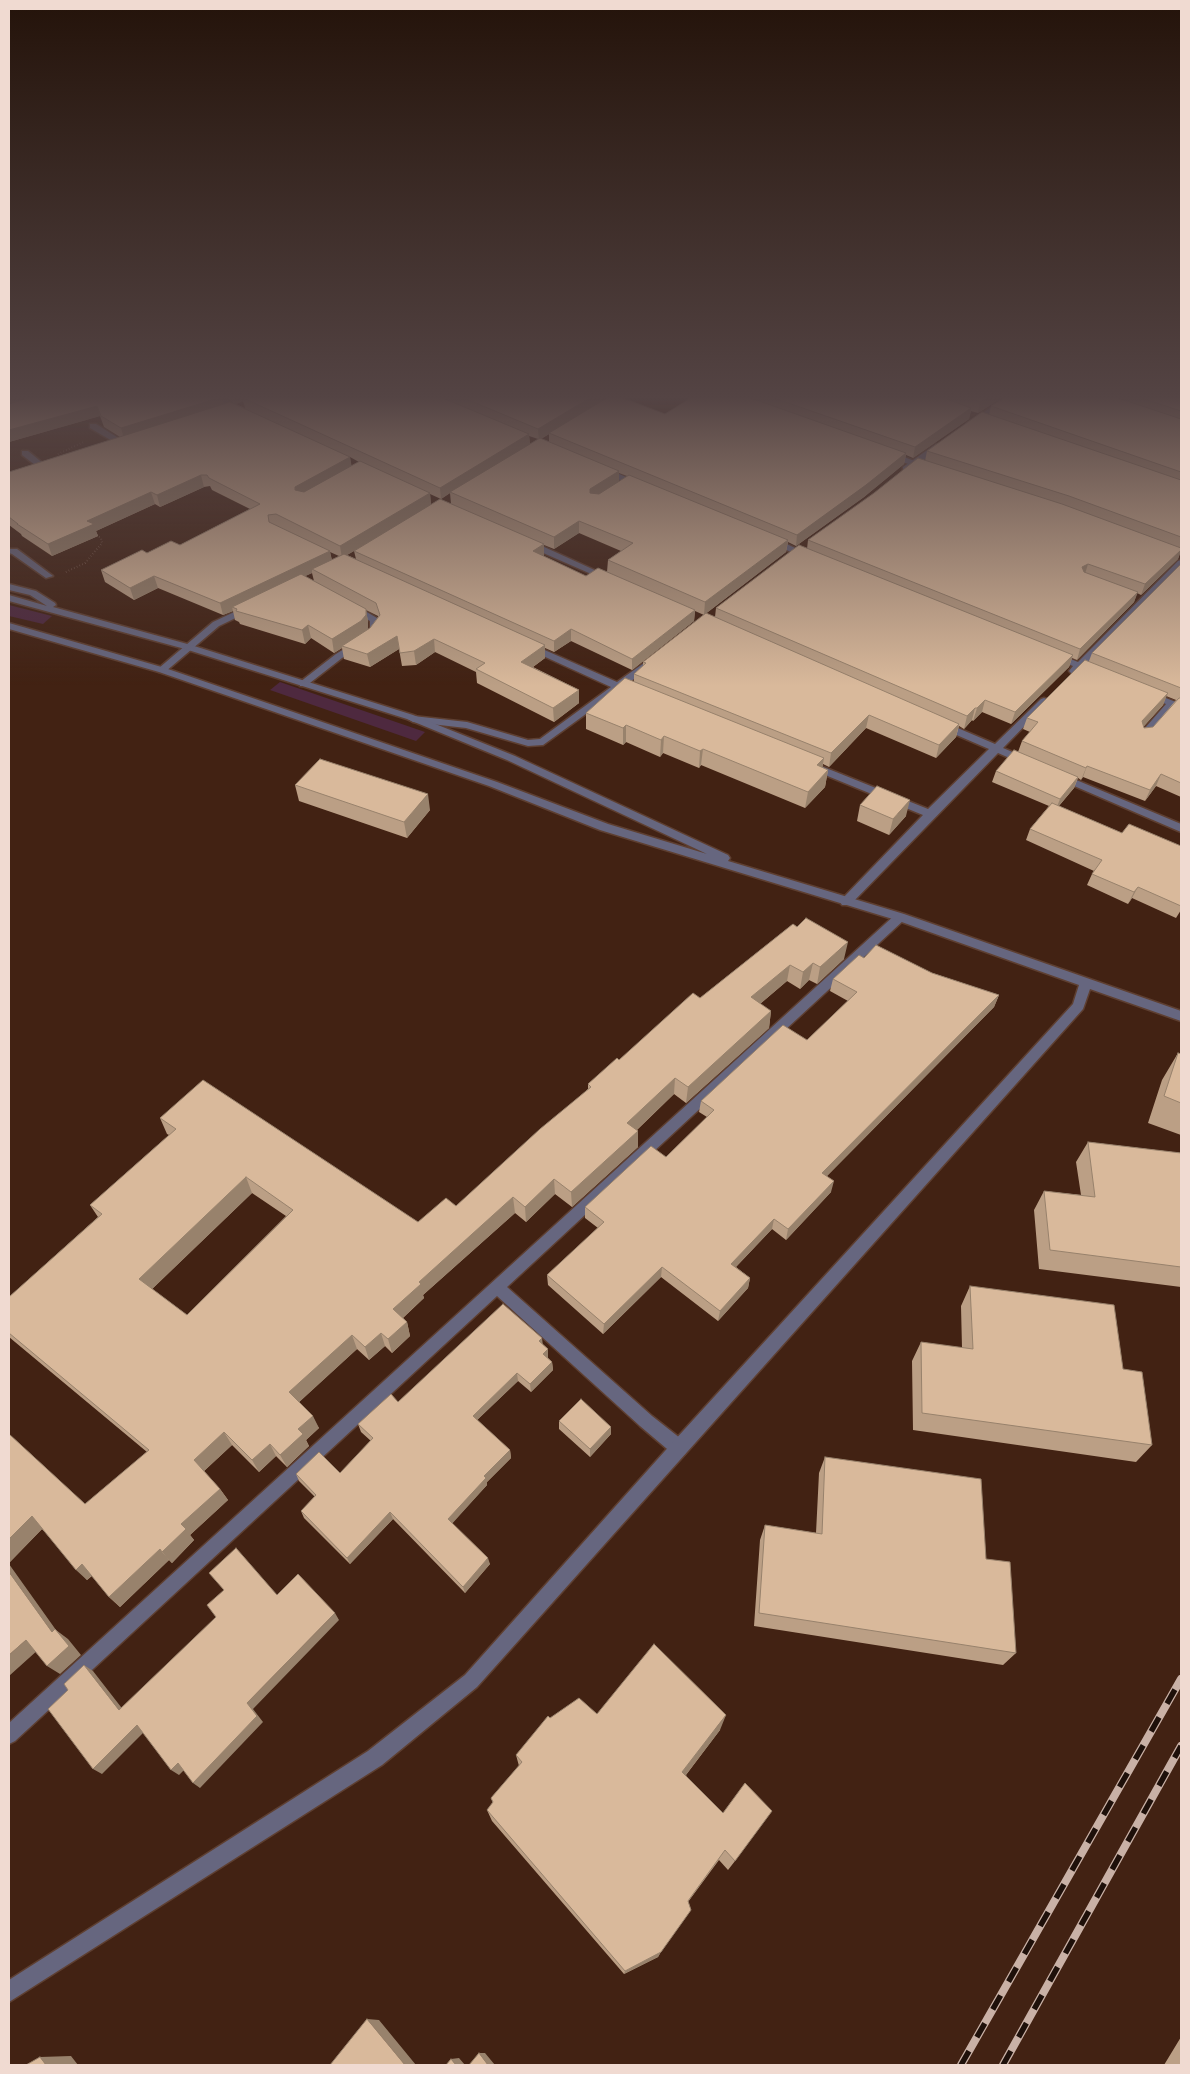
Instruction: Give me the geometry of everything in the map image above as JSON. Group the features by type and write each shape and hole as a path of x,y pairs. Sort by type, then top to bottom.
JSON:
{"street":[{"path":"759,536 814,558"},
{"path":"523,540 614,580"},
{"path":"9,551 14,551 49,576"},
{"path":"1065,679 1140,599 1181,563"},
{"path":"9,587 33,593 63,611"},
{"path":"9,598 63,611 188,647 413,719 511,758 769,879"},
{"path":"303,684 339,656 368,638 375,629 374,620 341,601"},
{"path":"162,670 216,624 260,603"},
{"path":"9,626 162,670 493,784 604,827 900,918 1181,1016"},
{"path":"519,641 637,694"},
{"path":"1051,654 1104,676"},
{"path":"413,719 467,725 528,743 543,742 658,657"},
{"path":"1138,690 1177,705 1143,736"},
{"path":"846,902 930,814 1051,693"},
{"path":"932,721 1031,764"},
{"path":"802,762 930,814"},
{"path":"1049,771 1181,828"},
{"path":"9,1735 900,918"},
{"path":"9,1992 375,1758 471,1681 1079,1006 1086,982"},
{"path":"497,1287 646,1421 679,1448"}],"path":[{"path":"66,573 85,563 102,543 101,538 88,530"}],"shaded area":[{"path":"9,605 52,616 43,624 9,616"},
{"path":"280,682 425,732 416,741 270,690"}],"building":[{"path":"9,493 149,493 87,521 94,524 48,544 9,517"},
{"path":"238,493 430,493 340,546 276,514 268,515 269,522 330,551 220,603 154,576 130,588 101,570 142,550 147,553 171,541 180,545 260,504"},
{"path":"452,493 673,493 788,540 705,602 608,560 633,543 579,521 554,537"},
{"path":"694,493 855,493 797,535"},
{"path":"874,493 1027,493 1181,548 1181,550 1145,584 1088,564 1082,567 1084,572 1138,592 1080,649 808,540"},
{"path":"1059,493 1181,493 1181,537"},
{"path":"440,499 544,544 533,551 586,576 598,568 695,610 632,659 571,629 554,641 354,551"},
{"path":"799,545 1073,655 1015,712 985,700 967,716 716,608"},
{"path":"344,554 545,645 521,662 579,690 553,708 476,669 485,663 434,639 414,651 400,653 397,636 367,654 342,646 370,628 380,615 376,603 312,569"},
{"path":"1181,564 1181,688 1092,653"},
{"path":"301,574 366,609 366,615 361,621 332,639 308,625 302,630 236,611 237,609 232,607"},
{"path":"706,613 959,724 939,745 869,715 831,753 634,674 646,663 643,662"},
{"path":"1085,660 1168,693 1142,721 1144,728 1153,727 1181,698 1181,783 1161,774 1150,790 1087,766 1086,768 1022,741 1038,722 1027,718"},
{"path":"625,678 824,758 817,765 828,770 808,792 703,749 700,751 664,736 661,740 626,725 623,728 586,713"},
{"path":"1014,750 1078,777 1060,799 996,771"},
{"path":"320,759 428,794 404,822 295,785"},
{"path":"877,786 910,800 893,819 860,805"},
{"path":"1052,803 1122,833 1129,824 1181,846 1181,906 1138,887 1134,892 1092,874 1102,860 1030,829"},
{"path":"806,918 848,942 820,967 813,963 803,972 790,965 751,997 771,1011 688,1087 675,1078 627,1123 638,1131 571,1192 554,1179 525,1207 513,1197 419,1282 421,1284 393,1309 407,1322 388,1339 381,1333 365,1347 352,1335 289,1392 313,1416 298,1429 303,1434 280,1455 270,1444 252,1460 224,1432 194,1460 220,1489 181,1524 186,1529 162,1552 160,1549 109,1597 82,1564 76,1570 32,1516 9,1539 9,1434 85,1504 149,1450 9,1333 9,1297 102,1214 90,1205 176,1129 160,1118 203,1080 418,1222 446,1198 456,1206 540,1129 591,1087 588,1084 617,1058 619,1060 693,993 700,998 793,924 797,927","holes":["246,1177 293,1210 187,1315 139,1279"]},
{"path":"876,945 932,973 999,995 822,1173 834,1181 788,1229 774,1219 731,1264 750,1278 720,1311 662,1267 604,1324 547,1275 604,1222 585,1207 651,1146 666,1157 714,1110 701,1101 783,1025 807,1040 857,992 833,979 859,955 864,958"},
{"path":"1178,1053 1181,1054 1181,1103 1164,1096"},
{"path":"1088,1142 1181,1153 1181,1267 1050,1250 1044,1191 1095,1197"},
{"path":"970,1286 1114,1305 1123,1369 1142,1372 1152,1445 922,1413 921,1342 973,1349"},
{"path":"503,1304 542,1338 539,1341 548,1349 543,1354 552,1362 530,1384 517,1373 473,1416 510,1450 484,1476 486,1478 448,1519 488,1558 463,1587 390,1512 347,1558 301,1511 316,1495 296,1474 319,1452 340,1473 373,1438 358,1424 391,1394 398,1402"},
{"path":"581,1399 611,1427 590,1449 559,1421"},
{"path":"825,1457 981,1479 986,1559 1010,1562 1016,1653 759,1613 765,1525 822,1534"},
{"path":"236,1548 277,1595 298,1574 335,1613 247,1703 257,1716 193,1783 178,1763 171,1770 137,1725 93,1769 48,1709 68,1690 64,1684 84,1665 119,1710 216,1617 207,1605 224,1590 209,1573"},
{"path":"9,1572 52,1632 55,1629 69,1646 47,1666 26,1640 9,1655"},
{"path":"654,1644 726,1715 682,1772 723,1813 745,1783 772,1811 735,1861 725,1850 688,1901 691,1910 661,1952 625,1971 487,1810 493,1802 491,1798 522,1762 516,1755 548,1716 550,1718 579,1698 597,1714"},
{"path":"367,2019 405,2065 330,2065"},
{"path":"479,2053 488,2065 469,2065"},
{"path":"40,2057 46,2065 26,2065"},
{"path":"451,2059 456,2065 446,2065"}],"railway":[{"path":"961,2065 1181,1679"},
{"path":"1003,2065 1181,1746"}]}
